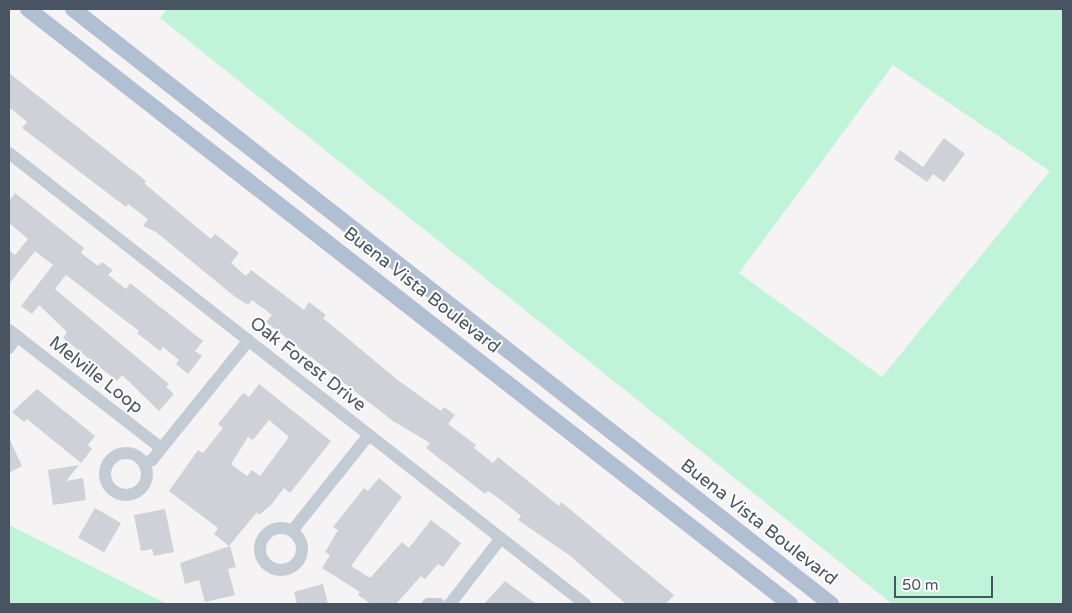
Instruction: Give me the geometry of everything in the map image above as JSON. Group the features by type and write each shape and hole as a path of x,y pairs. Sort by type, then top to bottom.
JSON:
{"main road":[{"name":"Buena Vista Boulevard","path":"28,9 790,604"},
{"name":"Buena Vista Boulevard","path":"73,9 831,604"}],"street":[{"name":"Oak Forest Drive","path":"9,153 585,604"},
{"path":"9,348 13,333"},
{"name":"Melville Loop","path":"13,333 161,448"},
{"path":"144,463 161,448 249,340"},
{"path":"292,531 369,435"},
{"path":"450,604 501,538"},
{"path":"428,604 439,604"}],"green space":[{"path":"167,9 1063,9 1063,604 892,604 160,18","holes":["893,65 1050,171 882,377 739,273"]},
{"path":"9,525 167,604 9,604"}],"building":[{"path":"9,73 146,181 144,183 211,239 215,234 239,253 231,263 246,276 251,270 304,310 309,302 326,315 323,318 399,381 441,411 444,407 455,415 448,424 476,445 474,448 493,463 498,457 559,506 561,502 674,595 666,604 626,604 569,555 518,520 521,516 501,500 488,491 485,494 426,448 430,443 393,421 266,322 272,315 252,300 248,305 234,296 156,232 143,226 148,219 128,204 126,207 22,128 27,122 9,107"},
{"path":"944,138 965,154 944,182 933,174 927,182 894,159 900,150 923,167"},
{"path":"15,193 84,248 81,253 98,266 102,262 113,270 108,275 126,289 130,283 203,341 195,351 202,356 188,374 176,364 179,360 163,347 160,351 137,333 139,331 66,275 55,289 169,384 166,387 174,394 159,411 122,375 117,381 63,338 67,332 39,305 32,314 21,306 53,265 35,251 9,284 9,250 15,255 28,239 9,223 9,201"},
{"path":"259,384 331,441 290,493 284,488 272,504 259,515 257,512 229,546 214,534 218,528 169,491 198,450 203,453 223,428 218,424 243,393 249,397","holes":["269,420 289,437 260,476 252,470 247,476 231,464 248,437 253,440"]},
{"path":"37,389 95,436 88,445 92,449 81,463 27,419 24,422 12,412"},
{"path":"9,438 22,466 9,473"},
{"path":"79,465 66,481 83,478 86,500 53,505 48,470"},
{"path":"379,478 402,497 351,566 370,578 402,542 409,548 431,520 461,543 443,567 438,564 425,579 421,576 396,604 371,604 358,595 360,592 322,568 330,555 325,552 338,530 333,527 364,488 368,491"},
{"path":"95,508 121,523 104,552 78,537"},
{"path":"165,509 174,552 154,556 152,549 141,551 134,515"},
{"path":"230,546 236,567 228,569 235,595 205,602 199,580 185,584 180,563"},
{"path":"505,581 536,604 484,604"},
{"path":"323,584 328,604 297,604 294,592"}]}
